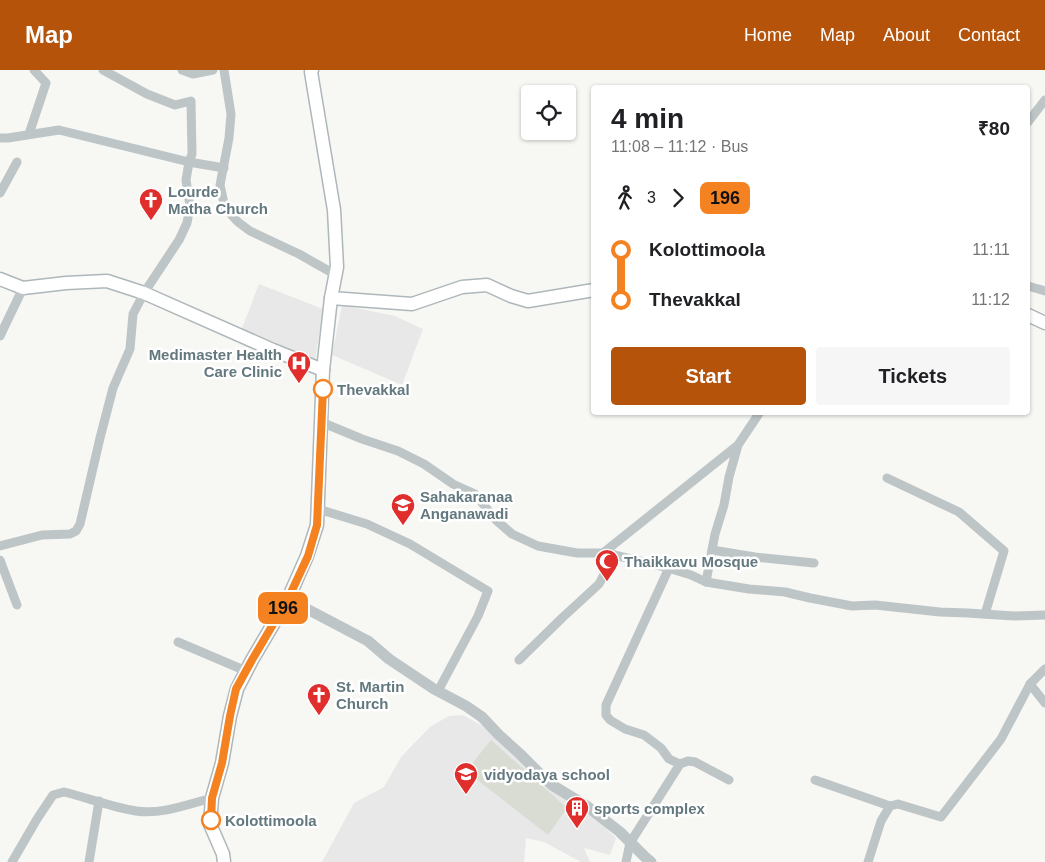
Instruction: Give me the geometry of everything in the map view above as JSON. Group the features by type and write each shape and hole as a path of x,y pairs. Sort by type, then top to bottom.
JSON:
{"main road":[{"path":"224,862 210,824 212,798 222,763 236,689 288,599 308,556 317,525 323,370 331,298 337,267 334,210 312,70"},
{"path":"0,279 23,288 107,281 144,293 323,370"},
{"path":"331,298 412,304 462,287 487,285 511,296 528,301 591,290"},
{"path":"1030,316 1045,323"}],"street":[{"path":"30,134 46,83 34,70"},
{"path":"0,546 42,534 70,534 76,531 80,524 113,388 130,348 133,314 144,293 179,240 187,223 190,206 186,180 192,154 191,101 175,105 147,94 103,70"},
{"path":"182,70 193,74 213,70"},
{"path":"224,70 231,114 229,138 220,185 225,208 238,222 250,231 336,274"},
{"path":"1030,119 1045,100"},
{"path":"0,138 58,130 189,162 224,168"},
{"path":"0,193 17,162"},
{"path":"1030,287 1045,291"},
{"path":"0,336 23,288"},
{"path":"603,553 738,445 758,415"},
{"path":"321,422 398,451 424,464 453,484 475,494 496,520 512,534 538,546 577,553 614,555 670,568 706,582 749,589 785,592 852,606 875,605 940,612 1014,616 1045,615"},
{"path":"706,582 715,534 738,445"},
{"path":"887,478 959,512 1004,551 986,614"},
{"path":"318,509 367,524 410,544 488,591 478,616 438,691"},
{"path":"712,550 755,557 814,563"},
{"path":"519,660 599,584 614,555"},
{"path":"0,560 17,606"},
{"path":"670,568 606,705 606,715 624,729 644,735 661,748 669,759 680,764"},
{"path":"288,599 368,641 389,659 482,717 536,772 552,785 588,807 620,832 651,862"},
{"path":"178,642 246,671"},
{"path":"815,780 890,806 898,804 941,817 1001,739 1030,684 1045,669"},
{"path":"1030,684 1045,703"},
{"path":"626,862 630,843 680,764 688,761 694,762 729,780"},
{"path":"12,862 53,795 64,792 137,811 168,809 212,798"},
{"path":"89,862 99,801"},
{"path":"868,862 881,822 890,806"}],"shaded area":[{"path":"259,284 323,309 315,361 241,331"},
{"path":"342,305 395,316 423,329 402,385 332,355"},
{"name":"vidyodaya school","path":"463,715 499,735 603,825 616,838 610,855 584,848 590,862 581,862 544,842 526,838 524,862 322,862 354,803 384,787 401,757 431,726 449,716"},
{"path":"491,740 567,808 548,835 466,771"}],"bus line":[{"name":"196","path":"211,820 212,798 222,763 236,689 288,599 308,556 317,525 323,389"}],"place":[{"name":"Lourde Matha Church","path":"151,221"},
{"name":"Medimaster Health Care Clinic","path":"299,384"},
{"name":"Thevakkal","path":"323,389"},
{"name":"Sahakaranaa Anganawadi","path":"403,526"},
{"name":"Thaikkavu Mosque","path":"607,582"},
{"name":"St. Martin Church","path":"319,716"},
{"name":"vidyodaya school","path":"466,795"},
{"name":"Kolottimoola","path":"211,820"},
{"name":"sports complex","path":"577,829"}]}
